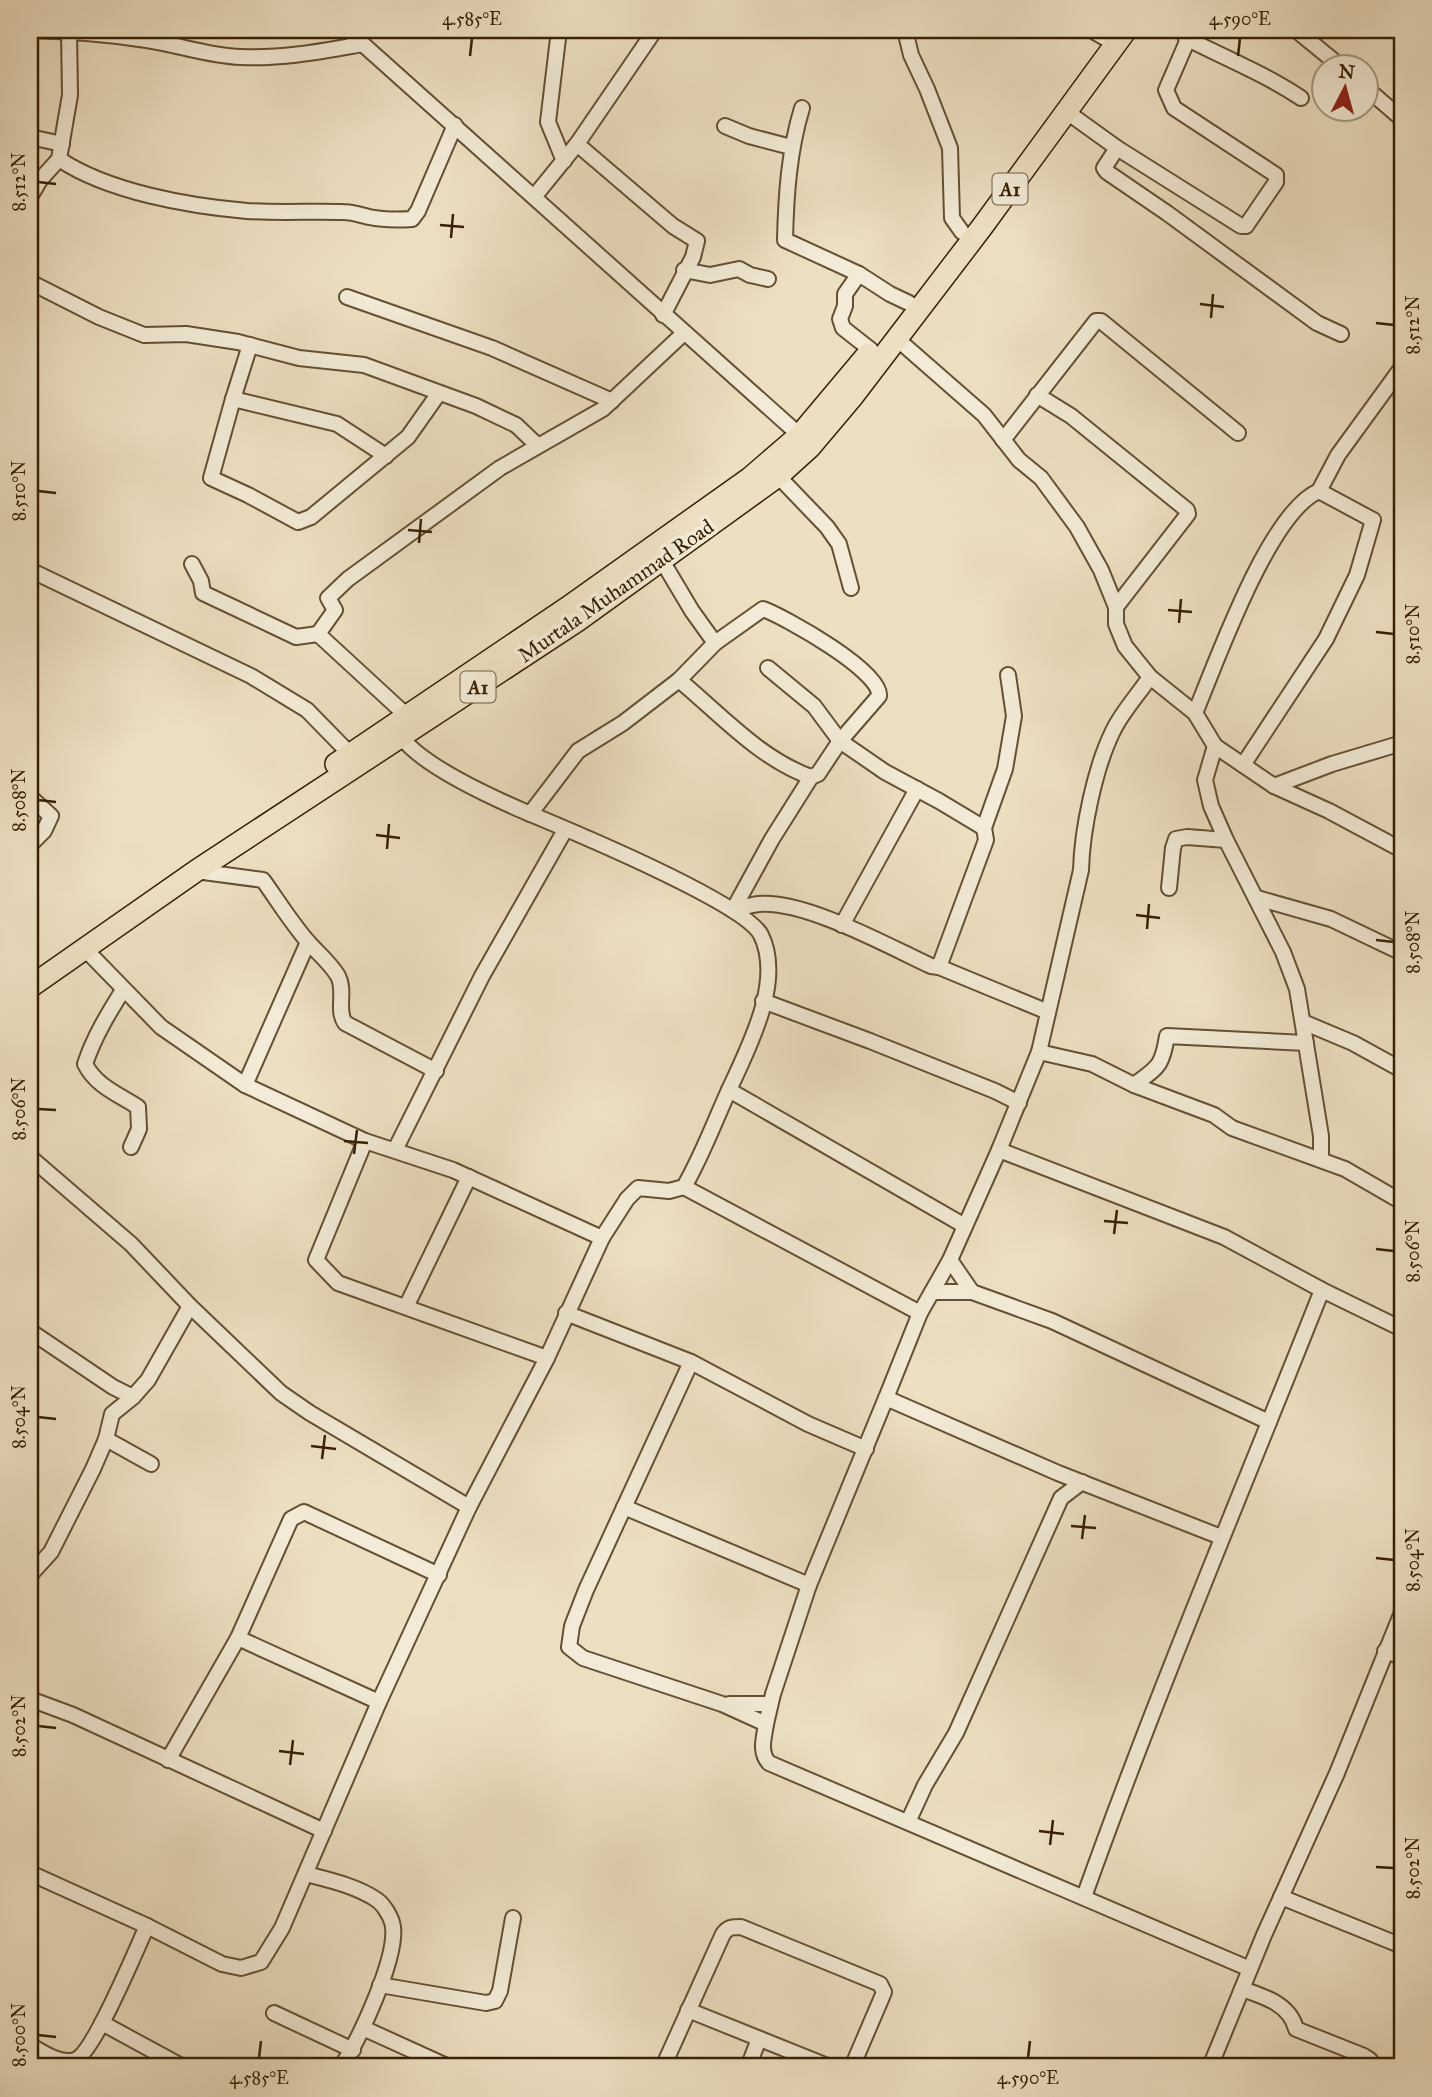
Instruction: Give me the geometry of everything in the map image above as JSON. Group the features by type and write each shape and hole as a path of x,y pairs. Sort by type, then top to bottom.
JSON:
{"highway":[{"name":"A1","path":"885,342 982,227 1126,30"},
{"name":"A1","path":"885,342 909,303 1102,33"},
{"name":"Murtala Muhammad Road","path":"30,971 196,871 402,738 471,682 746,501 778,476 885,342"},
{"name":"Murtala Muhammad Road","path":"572,614 750,478 805,441"},
{"name":"Murtala Muhammad Road","path":"30,987 85,950 116,919 350,754 407,716 471,682"}],"street":[{"path":"30,30 148,40 214,55 242,57 284,56 363,44"},
{"path":"347,30 805,441"},
{"path":"559,30 548,122 564,161"},
{"path":"534,197 577,144 655,30"},
{"path":"905,30 911,55 950,148 953,218 962,232"},
{"path":"1296,30 1323,52"},
{"path":"30,197 40,180 59,159 70,95 69,32"},
{"path":"1067,112 1117,148 1241,226 1246,226 1276,182 1276,175 1174,108 1166,90 1189,34 1235,63 1272,79 1301,98"},
{"path":"1380,100 1402,119"},
{"path":"802,108 791,148 786,192 785,240 859,274 909,303"},
{"path":"59,159 78,172 114,186 185,202 249,211 348,212 372,218 402,220 412,219 418,211 455,125"},
{"path":"725,126 791,148"},
{"path":"30,137 62,144"},
{"path":"577,144 673,226 697,241 693,257 663,315"},
{"path":"1117,148 1104,167 1107,172 1317,323 1340,334"},
{"path":"684,270 710,275 739,269 768,279"},
{"path":"859,274 845,294 841,325 885,342 984,415 1019,460 1041,478 1077,527 1101,570 1116,607 1116,624 1125,646 1150,677 1195,713 1215,746 1274,786 1329,811 1402,850"},
{"path":"30,282 99,317 144,335 186,334 250,345 299,358 364,365 516,425 537,445"},
{"path":"347,297 492,348 612,401"},
{"path":"1003,440 1096,321 1101,321 1238,433"},
{"path":"192,564 201,581 203,593 296,638 318,634 335,610 328,598 348,579 500,468 603,409 684,333"},
{"path":"250,345 211,478 298,522 311,517 408,437 439,393"},
{"path":"1195,713 1261,559 1283,524 1310,495 1319,491 1338,455 1402,367"},
{"path":"1037,394 1071,416 1187,510 1188,514 1116,607"},
{"path":"233,399 337,424 386,456"},
{"path":"778,476 827,527 839,544 850,588"},
{"path":"1242,765 1326,639 1357,575 1373,520 1319,491"},
{"path":"661,559 715,643"},
{"path":"30,570 251,676 307,710 350,754"},
{"path":"530,814 578,751 623,723 679,680 715,643 763,609 792,622 859,666 877,684 879,696 840,741 818,774 811,777 761,857 733,910"},
{"path":"318,634 407,716"},
{"path":"768,668 814,706 840,741 885,772 984,828"},
{"path":"939,967 986,839 984,828 1005,769 1014,716 1008,675"},
{"path":"1150,677 1113,731 1098,775 1082,839 1081,870 1040,1052 950,1260 920,1313 809,1585 770,1704 762,1750 769,1763 1250,1969"},
{"path":"679,680 746,738 790,769 811,777"},
{"path":"402,738 412,751 495,800 641,862 733,910 760,934 769,961 763,1001 753,1039 684,1187"},
{"path":"1274,786 1332,764 1402,743"},
{"path":"1215,746 1205,780 1211,806 1257,898 1297,989 1321,1136 1321,1160"},
{"path":"842,925 917,789"},
{"path":"30,797 51,816 44,831 30,845"},
{"path":"395,1150 482,976 565,830"},
{"path":"1169,888 1176,839 1187,837 1226,840"},
{"path":"196,871 263,880 308,942 330,964 339,978 343,989 341,1017 345,1023 436,1071"},
{"path":"1257,898 1331,919 1402,953"},
{"path":"733,910 761,904 799,909 842,925 931,966 1048,1012"},
{"path":"245,1085 308,942"},
{"path":"85,950 161,1027 245,1085 365,1140 469,1177 603,1238"},
{"path":"124,990 92,1044 86,1064 91,1076 100,1085 138,1107 139,1129 131,1147"},
{"path":"763,1001 870,1041 1019,1103"},
{"path":"1303,1022 1353,1043 1402,1070"},
{"path":"1134,1084 1163,1060 1167,1036 1306,1043"},
{"path":"1040,1052 1092,1064 1134,1084 1214,1115 1232,1128 1345,1169 1402,1202"},
{"path":"729,1090 965,1226"},
{"path":"365,1140 316,1260 338,1283 547,1358"},
{"path":"999,1150 1224,1237 1402,1329"},
{"path":"30,1157 131,1244 281,1393 310,1413 470,1507"},
{"path":"406,1307 469,1177"},
{"path":"30,1873 147,1926 222,1964 241,1968 261,1962 282,1928 379,1702 470,1507 547,1358 603,1238 627,1199 638,1188 669,1191 684,1187 920,1313"},
{"path":"950,1260 972,1292"},
{"path":"1084,1897 1117,1805 1222,1537 1322,1290"},
{"path":"932,1293 972,1292 1052,1321 1269,1422"},
{"path":"112,1414 148,1380 191,1306"},
{"path":"566,1313 691,1362 808,1424 866,1449"},
{"path":"30,1331 113,1387 133,1397"},
{"path":"691,1362 572,1626 569,1647 583,1658 722,1703 766,1724"},
{"path":"30,1576 51,1552 106,1439 112,1414 113,1387"},
{"path":"887,1398 1058,1473 1222,1537"},
{"path":"106,1439 151,1464"},
{"path":"1058,1473 1061,1498"},
{"path":"908,1822 925,1784 956,1733 1061,1498 1082,1482"},
{"path":"624,1507 809,1585"},
{"path":"168,1760 238,1639 291,1519 304,1513 439,1575"},
{"path":"1210,2067 1281,1897 1337,1773 1402,1612"},
{"path":"238,1639 379,1702"},
{"path":"1385,1651 1402,1657"},
{"path":"30,1699 73,1715 324,1831"},
{"path":"722,1703 770,1704"},
{"path":"306,1874 357,1890 378,1901 388,1914 393,1928 390,1952 380,1985 363,2028 341,2067"},
{"path":"1281,1897 1402,1946"},
{"path":"380,1985 486,2003 495,2001 500,1991 513,1918"},
{"path":"30,2045 60,2060 73,2062 81,2057 102,2023 147,1926"},
{"path":"663,2067 723,1934 727,1929 741,1927 880,1984 884,1992 852,2067"},
{"path":"1242,1989 1264,1996 1280,2006 1290,2014 1296,2029 1364,2056 1370,2060 1372,2067"},
{"path":"688,2010 830,2067"},
{"path":"274,2013 352,2050"},
{"path":"102,2023 183,2067"},
{"path":"363,2028 449,2067"},
{"path":"748,2067 759,2039"}]}
